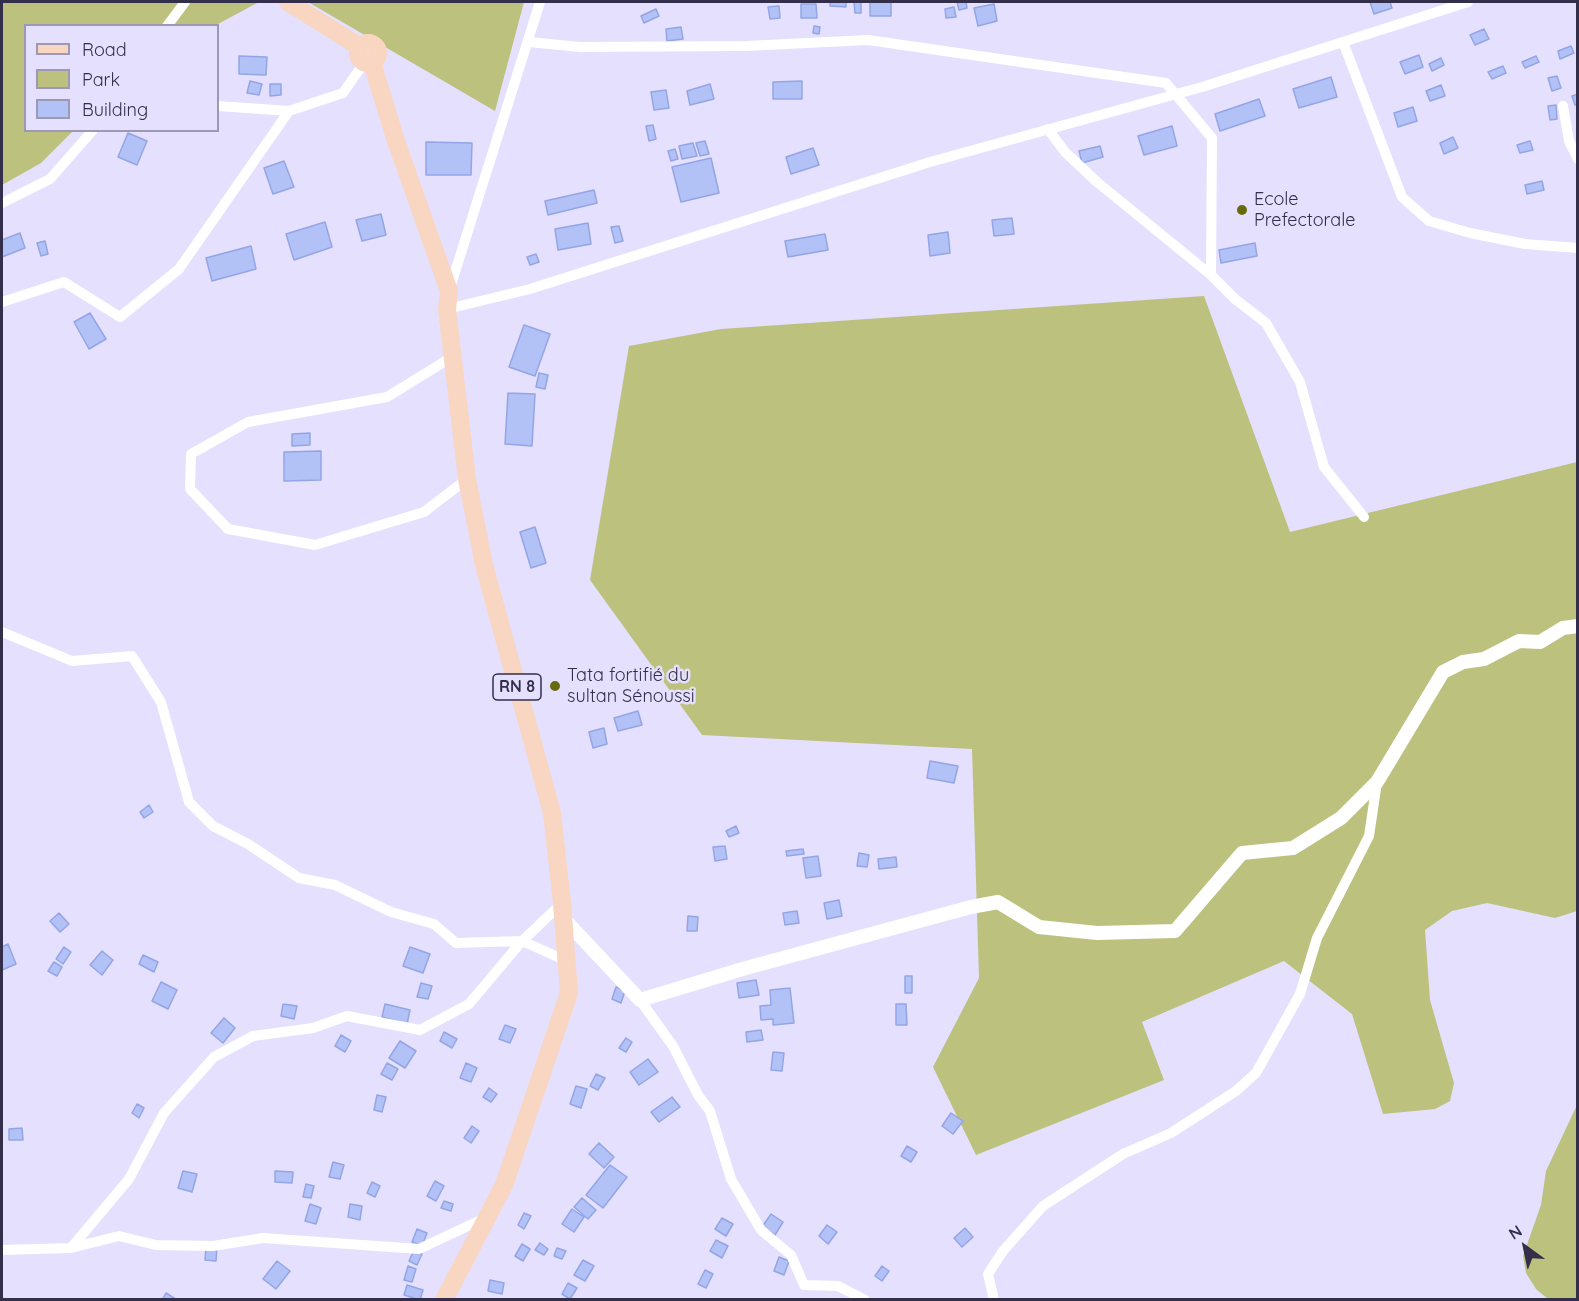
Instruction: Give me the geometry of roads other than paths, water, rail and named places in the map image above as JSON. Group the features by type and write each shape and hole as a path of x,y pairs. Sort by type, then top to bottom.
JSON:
{"main road":[{"path":"288,2 366,58"},
{"name":"RN 8","path":"366,58 448,300 452,357 467,479 484,566 552,813 567,961 569,993 504,1185 444,1299"}],"street":[{"path":"168,24 185,2"},
{"path":"540,2 448,300 530,289 930,162 1177,94 1468,2"},
{"path":"529,42 580,47 746,46 868,40 1166,83 1212,138 1211,274"},
{"path":"1343,42 1402,197 1430,221 1470,233 1525,244 1578,248"},
{"path":"219,106 289,111 343,93 366,58"},
{"path":"1563,106 1569,141 1578,159"},
{"path":"2,302 64,282 120,317 179,269 289,111"},
{"path":"1048,129 1065,152 1097,182 1211,274 1235,299 1266,323 1300,382 1324,467 1364,517"},
{"path":"2,203 50,179 91,132"},
{"path":"452,357 387,396 248,422 191,454 190,489 228,529 315,545 424,512 467,479"},
{"path":"640,1000 757,965 971,907 998,902 1039,927 1096,933 1175,932 1242,853 1293,848 1341,818 1377,782 1443,672 1463,662 1484,659 1519,641 1540,642 1563,628 1578,626"},
{"path":"2,632 72,661 132,656 161,702 189,802 213,826 248,844 299,878 335,885 391,912 434,924 456,943 522,941 567,961"},
{"path":"994,1299 988,1274 1003,1251 1043,1206 1123,1154 1171,1133 1236,1091 1256,1073 1300,994 1317,938 1369,836 1377,782"},
{"path":"71,1248 129,1179 164,1113 214,1057 253,1036 313,1028 346,1016 420,1030 469,1005 522,941 563,911 640,1000 673,1046 698,1095 710,1110 731,1179 761,1230 791,1255 804,1285 838,1286 865,1299"},
{"path":"2,1250 71,1248 119,1236 156,1245 213,1246 263,1238 419,1249 488,1216"}],"place":[{"name":"Ecole Prefectorale","path":"1242,210"},
{"name":"Tata fortifié du sultan Sénoussi","path":"555,686"}]}
